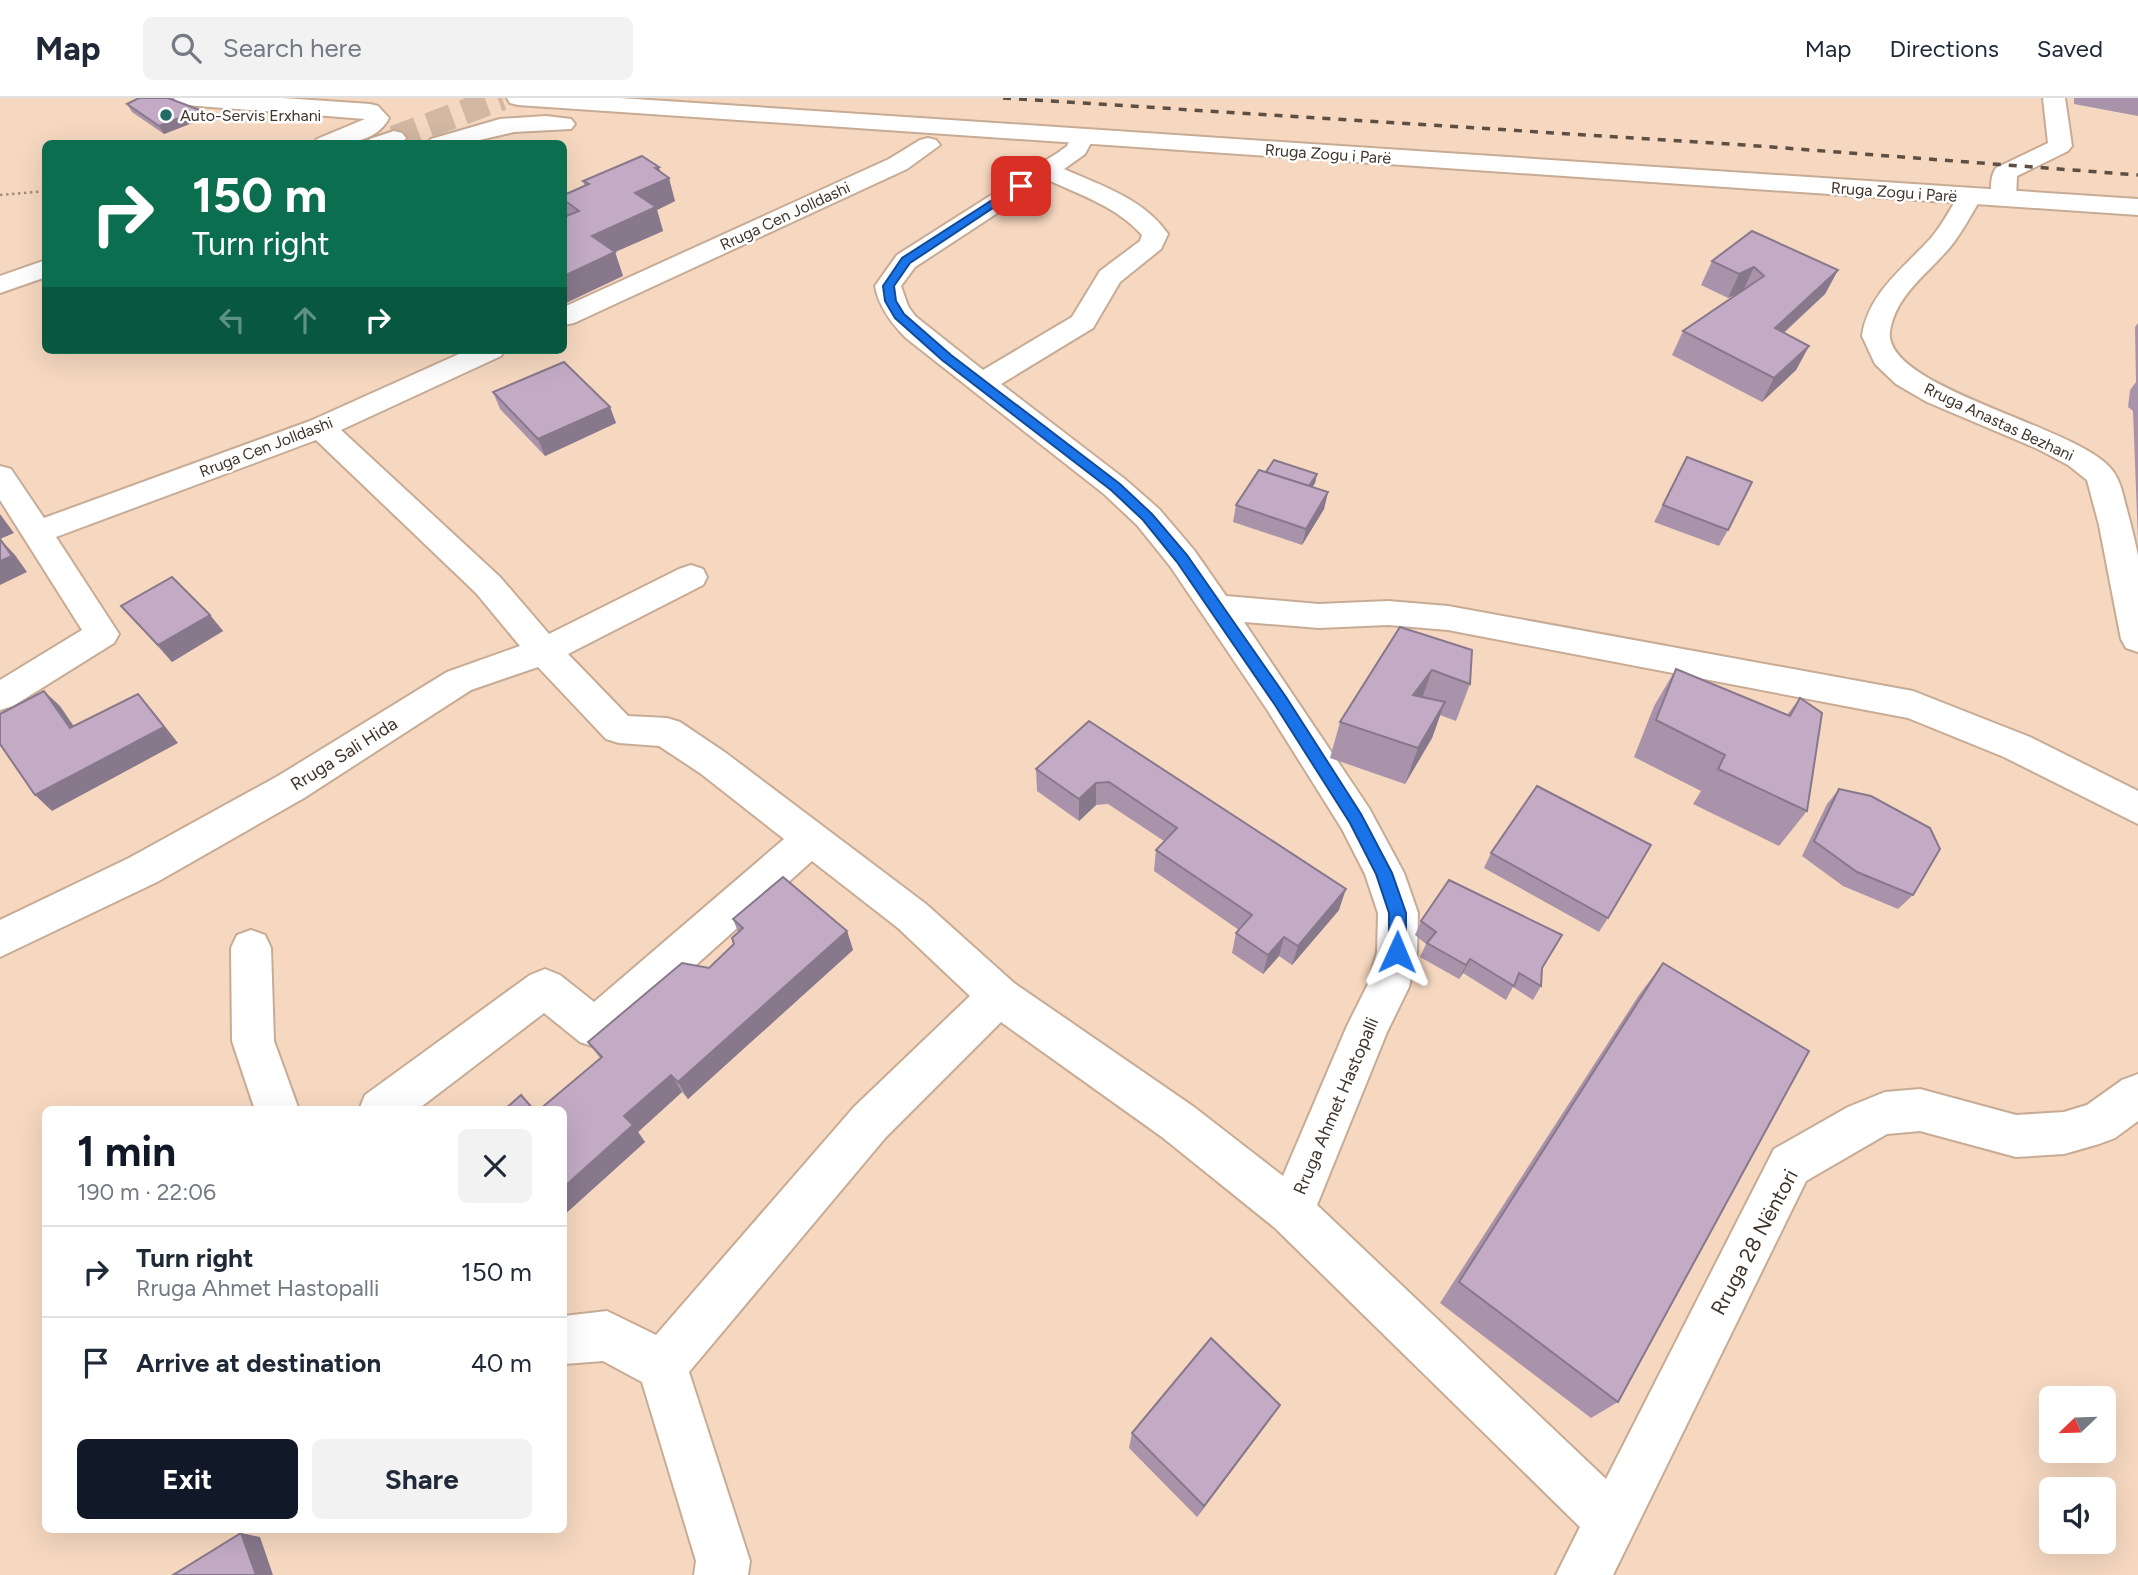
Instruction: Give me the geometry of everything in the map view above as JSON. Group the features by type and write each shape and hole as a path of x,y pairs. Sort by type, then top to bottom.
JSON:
{"street":[{"path":"185,98 370,111 377,118 373,126 336,140"},
{"name":"Rruga Zogu i Parë","path":"518,98 2138,207"},
{"path":"2004,198 2005,173 2060,146 2054,98"},
{"path":"451,140 494,125 531,122 928,145 1024,133"},
{"name":"Rruga Ahmet Hastopalli","path":"1083,137 1077,149 906,261 888,286 890,301 899,316 981,384 1115,487 1148,517 1182,558 1281,701 1356,819 1384,873 1398,913 1397,952 1388,987 1368,1026 1291,1212 1613,1522"},
{"name":"Rruga Cen Jolldashi","path":"567,316 898,164 928,145"},
{"path":"981,384 1083,322 1109,277 1152,244 1155,234 1145,221 1121,206 1046,170"},
{"name":"Rruga Anastas Bezhani","path":"1969,197 1943,240 1887,304 1876,334 1880,350 1889,363 1914,382 2071,454 2102,477 2138,639"},
{"path":"4,279 42,269"},
{"name":"Rruga Cen Jolldashi","path":"36,533 321,428 482,354"},
{"path":"321,428 488,585 544,651 619,729 667,732 713,763 912,916 999,996 1178,1122 1291,1212"},
{"path":"0,697 102,634 1,479"},
{"name":"Rruga Sali Hida","path":"0,939 143,870 279,794 459,681 544,651 691,578"},
{"path":"1216,607 1319,616 1388,613 1448,618 1913,705 2017,747 2138,809"},
{"path":"387,1106 545,988 595,1028 811,839"},
{"path":"251,948 253,1041 276,1106"},
{"path":"662,1366 870,1122 999,996"},
{"name":"Rruga 28 Nëntori","path":"1583,1575 1613,1522 1790,1165 1864,1122 1885,1113 1920,1110 2016,1136 2064,1133 2099,1123 2138,1095"},
{"path":"567,1340 607,1336 662,1366 723,1562 722,1575"}],"path":[{"path":"0,195 42,191"}],"building":[{"path":"139,98 168,98 200,110 159,126 127,104"},
{"path":"642,156 659,167 655,168 669,178 635,193 656,207 592,236 615,252 567,275 567,216 579,211 567,202 567,194 589,184 583,181"},
{"path":"1752,231 1838,270 1775,328 1809,346 1774,378 1683,331 1764,276 1754,267 1739,274 1712,261"},
{"path":"564,362 610,407 538,439 493,392"},
{"path":"1687,457 1752,482 1728,530 1663,505"},
{"path":"1274,460 1317,474 1309,486 1266,472"},
{"path":"1259,470 1328,492 1306,529 1236,505"},
{"path":"0,539 12,556 0,561"},
{"path":"172,577 210,615 158,645 121,606"},
{"path":"1400,627 1472,650 1470,684 1432,670 1413,695 1445,702 1418,748 1340,722"},
{"path":"1676,669 1790,716 1800,698 1822,713 1807,811 1718,769 1725,755 1656,720"},
{"path":"44,691 70,728 138,694 164,727 35,795 0,744 0,714"},
{"path":"1089,721 1346,889 1298,946 1284,937 1268,955 1236,933 1252,915 1156,850 1177,828 1109,782 1096,783 1079,799 1036,769"},
{"path":"1537,786 1651,845 1608,918 1491,853"},
{"path":"1839,789 1871,796 1930,828 1940,849 1913,895 1857,872 1814,841"},
{"path":"783,877 847,931 678,1082 671,1075 624,1116 633,1125 567,1184 567,1106 544,1106 602,1057 588,1042 682,963 709,968 734,944 732,938 743,928 733,919"},
{"path":"1449,880 1562,935 1542,968 1541,986 1519,973 1514,986 1470,959 1466,965 1427,943 1436,932 1421,921"},
{"path":"1663,963 1809,1051 1618,1402 1459,1282"},
{"path":"521,1095 531,1106 509,1106"},
{"path":"1211,1338 1280,1405 1204,1506 1132,1433"},
{"path":"241,1533 256,1575 173,1575"}],"tunnel":[{"path":"394,138 502,98"}],"railway":[{"path":"1003,98 1745,145 2138,175"}],"place":[{"name":"Auto-Servis Erxhani","path":"166,115"}],"route":[{"path":"1021,186 906,261 888,286 890,301 899,316 916,332 1115,487 1148,517 1182,558 1281,701 1356,819 1384,873 1398,913 1397,952"}]}
